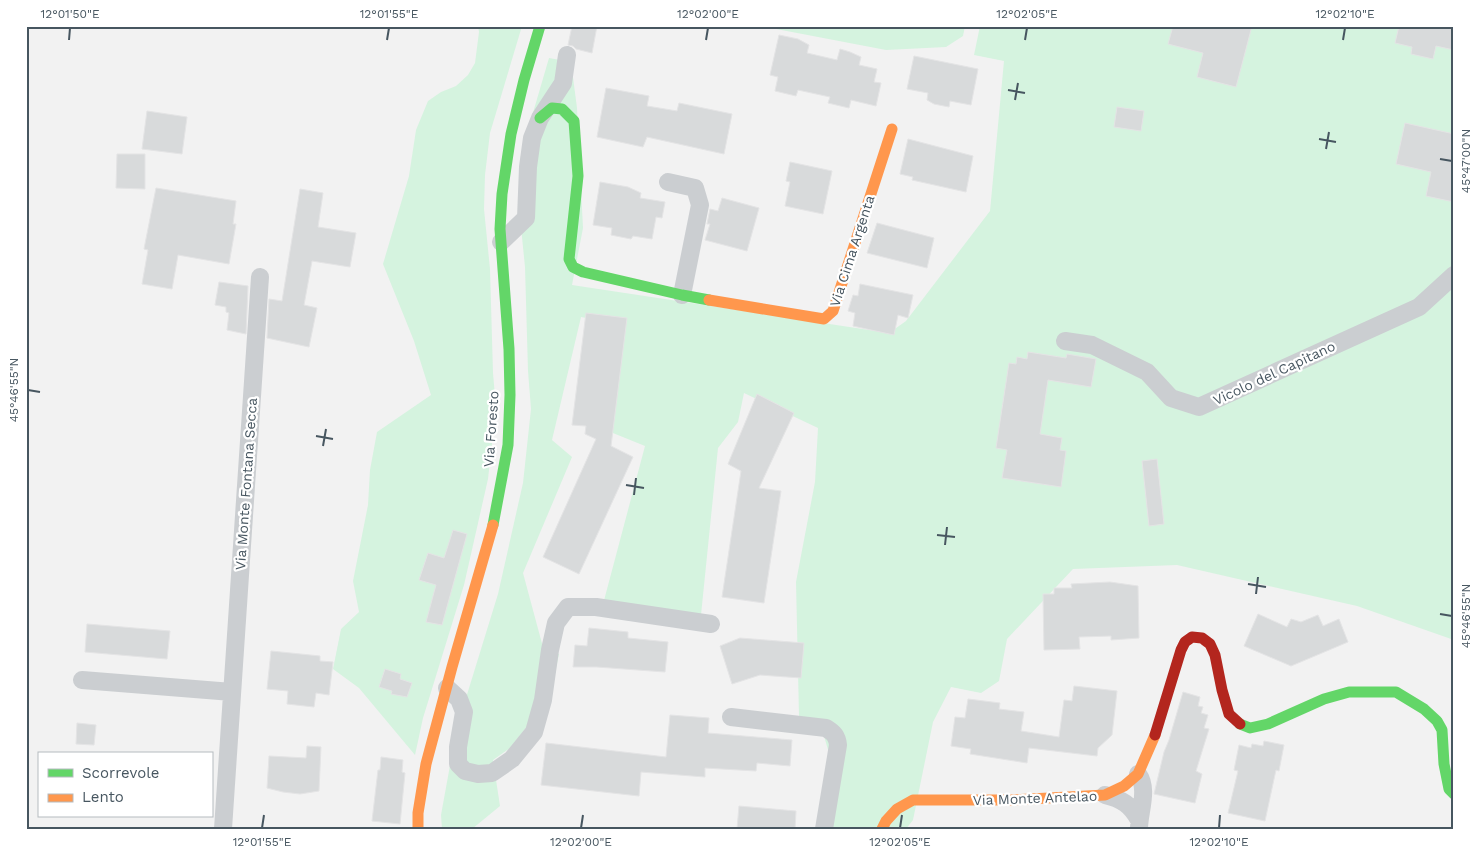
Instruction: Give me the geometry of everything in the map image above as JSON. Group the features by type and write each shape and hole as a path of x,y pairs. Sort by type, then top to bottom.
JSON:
{"street":[{"name":"Via Foresto","path":"418,829 418,813 426,764 492,530 508,445 509,350 500,229 502,194 512,134 524,80 540,26"},
{"path":"501,242 526,218 528,167 532,138 540,118 563,83 567,55"},
{"name":"Via Cima Argenta","path":"540,118 552,108 562,109 574,121 578,176 569,259 573,267 584,272 682,295 824,319 833,311 892,129"},
{"path":"668,182 695,188 700,205 682,295"},
{"name":"Vicolo del Capitano","path":"1065,341 1092,345 1108,352 1147,372 1171,398 1199,407 1419,307 1454,276"},
{"name":"Via Monte Fontana Secca","path":"223,829 260,277"},
{"path":"447,688 459,699 464,712 458,747 458,764 465,772 478,774 492,773 512,759 534,732 543,700 556,623 568,607 596,607 711,624"},
{"path":"1139,824 1144,788 1138,774 1154,736 1180,650 1185,642 1192,637 1202,638 1210,644 1215,655 1229,714 1239,724 1250,728 1268,724 1324,699 1349,692 1396,692 1406,697 1424,709 1442,730 1444,764 1449,789 1454,794"},
{"path":"82,680 232,692"},
{"path":"731,718 826,728 834,733 838,739 838,745 824,829"},
{"name":"Via Monte Antelao","path":"882,829 886,821 897,809 913,800 1012,800 1106,795 1124,786 1138,774"},
{"path":"1106,795 1126,803 1135,813 1139,824"}],"green space":[{"path":"478,26 522,26 490,133 485,175 484,209 490,269 496,408 488,479 464,585 423,718 415,755 359,688 333,669 341,629 359,612 353,581 368,505 370,470 377,432 431,395 414,341 383,264 409,176 416,130 428,101 441,92 456,86 468,75 475,63"},
{"path":"770,26 965,26 963,36 946,47 886,50 771,28"},
{"path":"980,26 1454,26 1454,640 1357,606 1177,565 1073,569 1007,639 999,681 981,693 951,687 933,722 913,820 906,829 820,829 833,767 824,736 799,716 796,582 815,482 818,428 744,393 738,422 718,448 701,615 602,608 645,446 603,429 623,325 581,317 552,440 572,457 523,573 544,651 559,654 550,697 510,748 493,760 500,806 472,829 442,829 441,815 457,727 498,594 523,483 531,409 525,267 519,207 525,140 549,58 571,62 577,108 583,228 572,285 889,333 906,321 990,211 1004,61 974,55"}],"building":[{"path":"572,26 597,26 592,53 568,45"},
{"path":"1173,26 1252,26 1236,87 1197,77 1203,53 1168,44"},
{"path":"1399,26 1454,26 1454,50 1436,46 1433,59 1411,54 1412,47 1395,43"},
{"path":"779,35 798,39 809,45 807,53 837,60 840,49 861,57 859,65 877,69 874,82 881,83 876,106 851,100 849,108 828,103 830,97 798,90 796,96 775,91 778,77 770,75"},
{"path":"914,56 978,69 971,105 950,101 949,107 934,104 927,100 928,93 907,89"},
{"path":"606,88 649,96 647,106 677,111 679,103 732,114 724,154 647,137 643,147 597,137"},
{"path":"1117,107 1144,111 1141,131 1114,127"},
{"path":"147,111 187,117 182,154 142,149"},
{"path":"1405,123 1454,134 1454,202 1426,196 1431,172 1396,164"},
{"path":"908,139 973,156 966,192 912,180 913,177 900,174"},
{"path":"117,154 145,154 145,189 116,188"},
{"path":"790,162 832,171 823,214 785,206 790,182 786,181"},
{"path":"600,182 628,187 641,193 640,198 665,202 662,218 656,217 652,239 633,236 631,239 611,235 612,228 593,225"},
{"path":"156,188 236,201 233,224 236,224 229,264 178,255 172,289 142,284 148,250 144,249"},
{"path":"300,189 323,193 318,227 356,233 350,267 312,261 304,305 317,308 309,347 267,338 269,299 282,301"},
{"path":"722,198 759,208 747,251 705,240 710,224 707,224 710,209 718,211"},
{"path":"877,223 934,238 927,268 867,253"},
{"path":"219,282 248,286 246,334 227,330 229,313 226,312 226,307 215,305"},
{"path":"860,284 913,295 908,318 898,315 894,335 853,326 855,313 848,311 853,295 858,296"},
{"path":"586,313 627,318 611,446 633,457 579,574 543,557 596,439 585,434 586,426 572,425"},
{"path":"1028,352 1066,358 1067,354 1096,359 1091,387 1048,380 1040,434 1062,438 1060,450 1066,451 1061,487 1002,478 1007,450 996,448 1009,363 1016,364 1017,357 1027,359"},
{"path":"757,394 794,413 759,488 781,491 764,603 722,597 741,471 728,464"},
{"path":"1157,459 1164,524 1149,526 1142,461"},
{"path":"453,530 467,534 442,625 426,622 436,585 419,580 428,553 444,558"},
{"path":"1110,582 1138,586 1139,638 1111,640 1111,636 1079,637 1080,649 1044,650 1043,594 1054,594 1054,588 1072,588 1071,584"},
{"path":"1258,614 1287,627 1291,619 1301,622 1318,615 1323,626 1339,619 1348,642 1291,666 1244,646"},
{"path":"87,624 170,631 167,659 85,652"},
{"path":"589,628 628,632 628,638 668,642 665,672 573,667 575,645 587,646"},
{"path":"740,638 804,643 801,678 760,675 732,684 720,646"},
{"path":"271,651 320,656 320,661 333,662 329,695 316,693 314,707 287,704 288,691 267,689"},
{"path":"385,669 401,674 400,679 412,683 407,697 391,694 392,691 379,687"},
{"path":"1074,686 1117,691 1112,735 1098,748 1097,756 1029,748 1027,763 970,754 971,749 951,746 955,717 965,718 968,699 1000,703 999,709 1024,712 1021,731 1059,737 1064,700 1072,701"},
{"path":"1183,692 1200,697 1198,706 1203,707 1201,713 1208,715 1204,728 1209,729 1196,771 1202,774 1195,803 1154,794 1164,752"},
{"path":"670,715 709,718 708,733 792,740 790,766 757,763 756,771 705,768 705,777 641,772 639,796 541,785 546,743 666,757"},
{"path":"77,723 96,725 94,745 76,744"},
{"path":"1264,741 1284,745 1279,771 1276,770 1265,821 1228,813 1238,771 1234,770 1239,745 1251,748 1252,744 1263,746"},
{"path":"307,746 321,747 319,791 300,794 267,788 269,756 306,758"},
{"path":"381,757 403,760 402,772 405,773 400,824 372,821"},
{"path":"739,806 796,811 795,829 737,829"}],"traffic: fast":[{"path":"493,525 508,445 510,395 509,349 500,229 502,194 511,134 540,26"},
{"path":"540,118 552,108 562,109 574,121 578,176 569,259 573,267 583,272 709,300"},
{"path":"1240,724 1250,728 1268,724 1324,699 1349,692 1396,692 1424,709 1437,721 1442,730 1444,764 1449,789 1454,794"}],"traffic: slow":[{"path":"709,300 824,319 833,311 892,129"},
{"path":"418,829 418,813 426,764 493,525"},
{"path":"882,829 886,821 897,809 913,800 1012,800 1105,795 1124,786 1138,774 1155,735"}],"traffic: jam":[{"path":"1155,735 1181,650 1185,642 1192,637 1202,638 1210,644 1215,655 1229,714 1240,724"}]}
